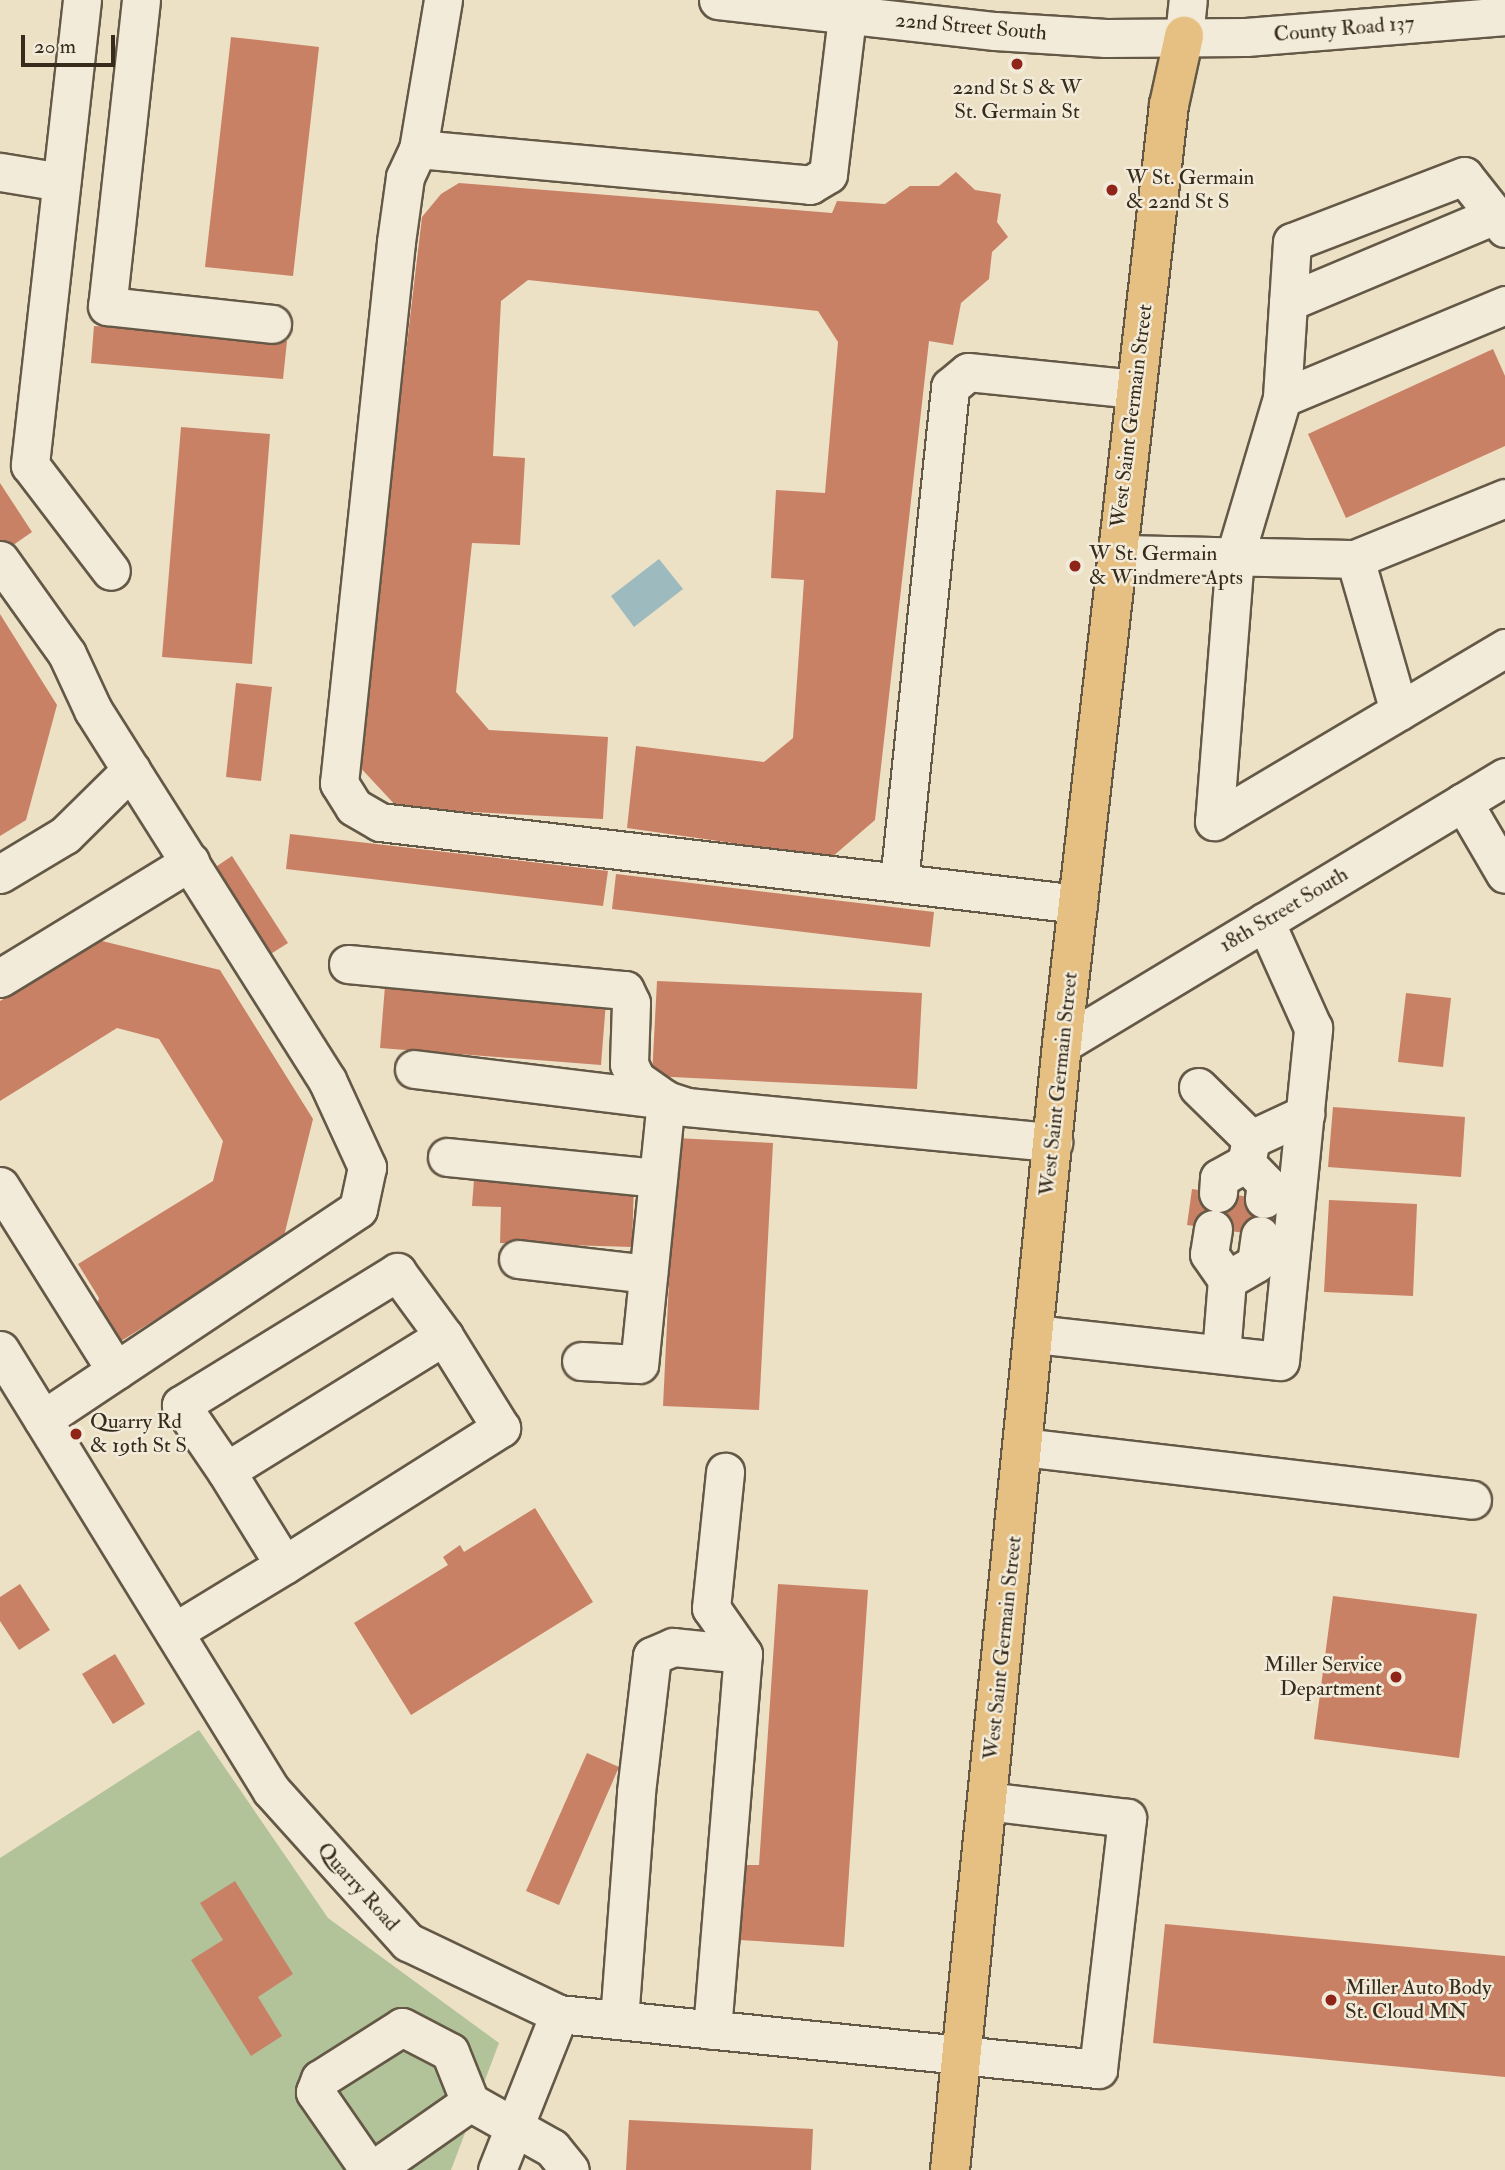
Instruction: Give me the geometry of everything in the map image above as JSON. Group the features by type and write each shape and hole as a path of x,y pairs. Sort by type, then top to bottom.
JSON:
{"main road":[{"name":"West Saint Germain Street","path":"950,2170 1062,1044 1169,105 1186,18"}],"street":[{"path":"82,0 30,465 111,571"},
{"path":"107,306 141,0"},
{"path":"443,0 418,149 405,177 396,242 339,783 354,807 380,822 1078,904"},
{"name":"22nd Street South","path":"718,0 847,16 996,15 1106,38 1186,18"},
{"path":"418,149 810,186 828,174 847,16"},
{"name":"County Road 137","path":"1186,18 1246,37 1505,16"},
{"path":"0,172 61,182"},
{"path":"1288,302 1499,222 1464,176 1292,242 1288,302 1282,398 1236,556 1214,821 1505,648"},
{"path":"48,301 272,324"},
{"path":"1282,398 1505,305"},
{"path":"899,883 950,387 968,372 1135,389"},
{"path":"1117,554 1355,559 1505,498"},
{"path":"1355,559 1399,711"},
{"path":"0,560 67,654 93,710 327,1080 368,1167 358,1209 43,1419"},
{"path":"0,874 65,835 131,770"},
{"name":"18th Street South","path":"1062,1044 1505,776"},
{"path":"1463,802 1505,873"},
{"path":"0,978 190,862"},
{"path":"1034,1334 1280,1361 1313,1028 1265,922"},
{"path":"348,964 625,990 631,1003 629,1065 636,1079 666,1100"},
{"path":"414,1069 666,1100 687,1107 1053,1142"},
{"path":"1198,1087 1249,1151 1266,1184 1264,1199"},
{"path":"581,1361 639,1364 666,1100"},
{"path":"1217,1193 1219,1178 1249,1151 1305,1114"},
{"path":"447,1157 658,1178"},
{"path":"0,1186 116,1371"},
{"path":"1213,1228 1209,1254 1227,1280 1221,1354"},
{"path":"1227,1280 1256,1263 1260,1235"},
{"path":"518,1259 649,1274"},
{"path":"174,1632 284,1565 501,1428 444,1336 397,1272 181,1405 226,1471 284,1565"},
{"path":"226,1471 444,1336"},
{"name":"Quarry Road","path":"0,1350 271,1790 408,1942 559,2014 1098,2069 1127,1818 987,1801"},
{"path":"1023,1447 1472,1500"},
{"path":"712,2030 743,1654 711,1608 725,1472"},
{"path":"619,2020 636,1792 652,1657 673,1647 743,1654"},
{"path":"496,2170 559,2014"},
{"path":"470,2102 371,2170 315,2092 320,2079 402,2026 450,2052 470,2102 552,2148 570,2170"}],"green space":[{"path":"199,1730 328,1918 499,2043 451,2170 0,2170 0,1858"}],"water":[{"path":"659,559 683,589 634,627 611,596"}],"building":[{"path":"231,37 319,47 293,276 205,267"},
{"path":"956,172 975,190 1001,194 997,222 1008,237 992,252 989,279 961,303 953,345 929,341 875,820 832,857 627,828 636,746 764,762 793,738 804,580 771,578 776,490 825,493 838,342 818,311 528,280 501,301 493,456 525,458 520,545 472,543 456,692 489,730 608,737 603,819 398,808 357,764 422,217 441,194 459,183 832,213 837,201 885,204 910,186 939,186"},
{"path":"94,326 287,341 283,379 91,363"},
{"path":"1493,349 1505,376 1505,446 1346,518 1308,434"},
{"path":"181,427 270,434 252,664 162,657"},
{"path":"0,483 32,532 6,550 0,541"},
{"path":"0,614 57,705 26,820 0,836"},
{"path":"236,683 272,687 261,781 226,777"},
{"path":"290,834 608,871 603,906 286,869"},
{"path":"232,856 288,943 258,962 202,876"},
{"path":"616,874 934,912 930,947 612,909"},
{"path":"98,940 220,970 313,1119 283,1240 113,1346 94,1317 99,1298 78,1264 213,1181 223,1141 159,1039 117,1028 0,1101 0,1001"},
{"path":"657,981 922,993 917,1089 652,1076"},
{"path":"385,986 606,1002 601,1065 380,1048"},
{"path":"1406,993 1451,998 1443,1067 1398,1062"},
{"path":"1333,1107 1465,1117 1461,1177 1328,1167"},
{"path":"676,1138 773,1143 759,1410 663,1406"},
{"path":"474,1179 634,1183 632,1247 500,1243 501,1207 472,1206"},
{"path":"1192,1189 1287,1202 1282,1238 1187,1225"},
{"path":"1329,1200 1417,1204 1413,1296 1324,1292"},
{"path":"535,1508 593,1602 411,1715 354,1623 448,1565 443,1557 460,1545 464,1552"},
{"path":"20,1584 50,1630 19,1650 0,1621 0,1597"},
{"path":"778,1584 868,1590 844,1947 740,1940 745,1865 759,1865"},
{"name":"Miller Service Department","path":"1333,1596 1477,1614 1459,1758 1314,1739"},
{"path":"115,1654 145,1704 113,1724 82,1674"},
{"path":"587,1753 619,1767 559,1905 526,1891"},
{"path":"235,1881 293,1974 258,1997 282,2036 251,2056 191,1960 223,1940 200,1903"},
{"name":"Miller Auto Body St. Cloud MN","path":"1165,1924 1505,1956 1505,2077 1153,2043"},
{"path":"629,2120 813,2129 811,2170 626,2170"}],"place":[{"name":"22nd St S & W St. Germain St","path":"1017,64"},
{"name":"W St. Germain & 22nd St S","path":"1112,190"},
{"name":"W St. Germain & Windmere Apts","path":"1075,566"},
{"name":"Quarry Rd & 19th St S","path":"76,1434"},
{"name":"Miller Service Department","path":"1396,1677"},
{"name":"Miller Auto Body St. Cloud MN","path":"1331,2000"}]}
